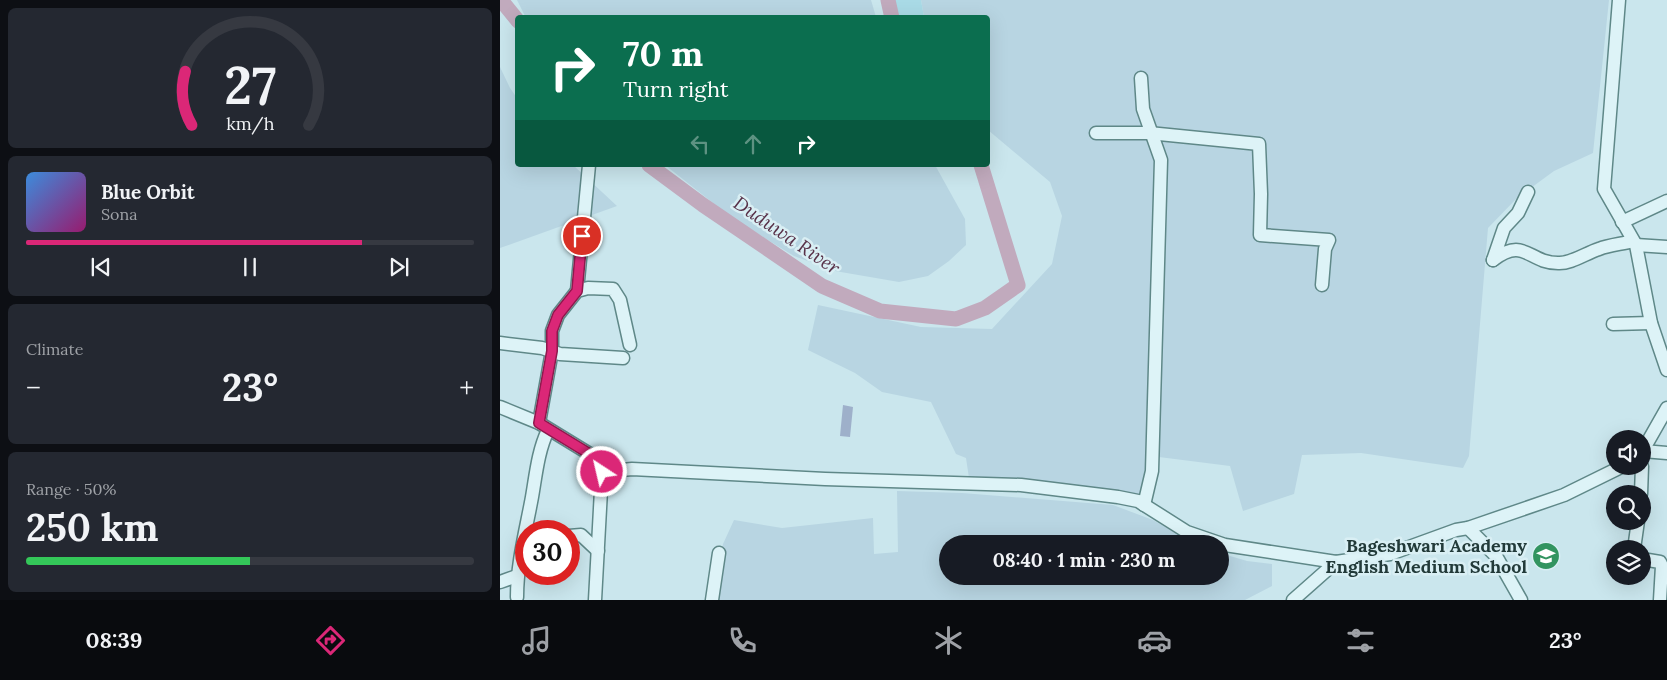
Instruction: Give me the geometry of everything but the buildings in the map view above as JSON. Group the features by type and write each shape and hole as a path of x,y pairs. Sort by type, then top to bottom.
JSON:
{"street":[{"path":"1619,0 1604,190 1635,243 1651,323 1667,370"},
{"path":"1141,78 1143,109 1162,160 1152,471 1144,505"},
{"path":"1096,133 1152,134 1259,144 1260,235 1329,240 1325,249 1322,285"},
{"path":"531,520 544,427 552,351 552,331 558,315 577,291 589,167"},
{"path":"1528,192 1518,213 1504,228 1493,260 1505,251 1515,249 1530,253 1548,262 1560,264 1600,248 1635,243 1667,247"},
{"path":"1622,222 1667,201"},
{"path":"577,291 588,288 613,289 620,300 630,345"},
{"path":"1612,324 1651,323"},
{"path":"500,343 552,351 560,354 623,358"},
{"path":"1651,437 1667,408"},
{"path":"501,411 544,427 593,456 602,472 595,600"},
{"path":"1651,452 1667,453"},
{"path":"602,472 632,469 825,479 1021,485 1118,497 1144,505 1187,532 1225,545 1336,562 1390,554 1456,530 1468,528 1564,496 1606,475"},
{"path":"1468,528 1496,556 1521,600"},
{"path":"580,535 598,551"},
{"path":"712,600 719,554"},
{"path":"515,560 506,578 517,597"},
{"path":"1651,560 1660,562 1662,566 1660,600"},
{"path":"1293,600 1336,562"}],"shaded area":[{"path":"517,0 871,0 875,15 524,15"},
{"path":"921,0 1609,0 1593,153 1554,171 1517,198 1488,228 1469,456 1463,468 1361,453 1302,455 1294,494 1243,511 1230,466 1151,456 1142,497 969,478 966,458 956,454 931,402 882,392 855,373 808,350 818,305 921,327 992,329 1052,264 1062,216 1050,182 990,132 990,15 924,15"},
{"path":"500,67 515,95 515,167 575,167 617,206 500,248"},
{"path":"668,167 936,167 965,219 966,245 949,261 928,276 899,282 835,271 794,256 732,218"},
{"path":"843,405 853,407 850,437 840,436"},
{"path":"897,491 962,493 1113,505 1153,520 1179,535 939,535 939,585 1229,585 1229,556 1247,561 1272,564 1272,586 1245,600 715,600 723,544 734,520 782,528 873,518 874,554 898,552"}],"sand":[{"path":"894,0 921,0 924,15 897,15"}],"waterway":[{"name":"Duduwa River","path":"501,0 515,17"},
{"name":"Duduwa River","path":"888,0 891,15"},
{"name":"Duduwa River","path":"652,167 703,205 822,286 880,311 956,319 985,308 1018,285 982,167"}],"place":[{"name":"Bageshwari Academy English Medium School","path":"1546,556"}],"route":[{"path":"582,236 577,291 558,315 552,331 552,351 539,423 593,456 602,472"}]}
